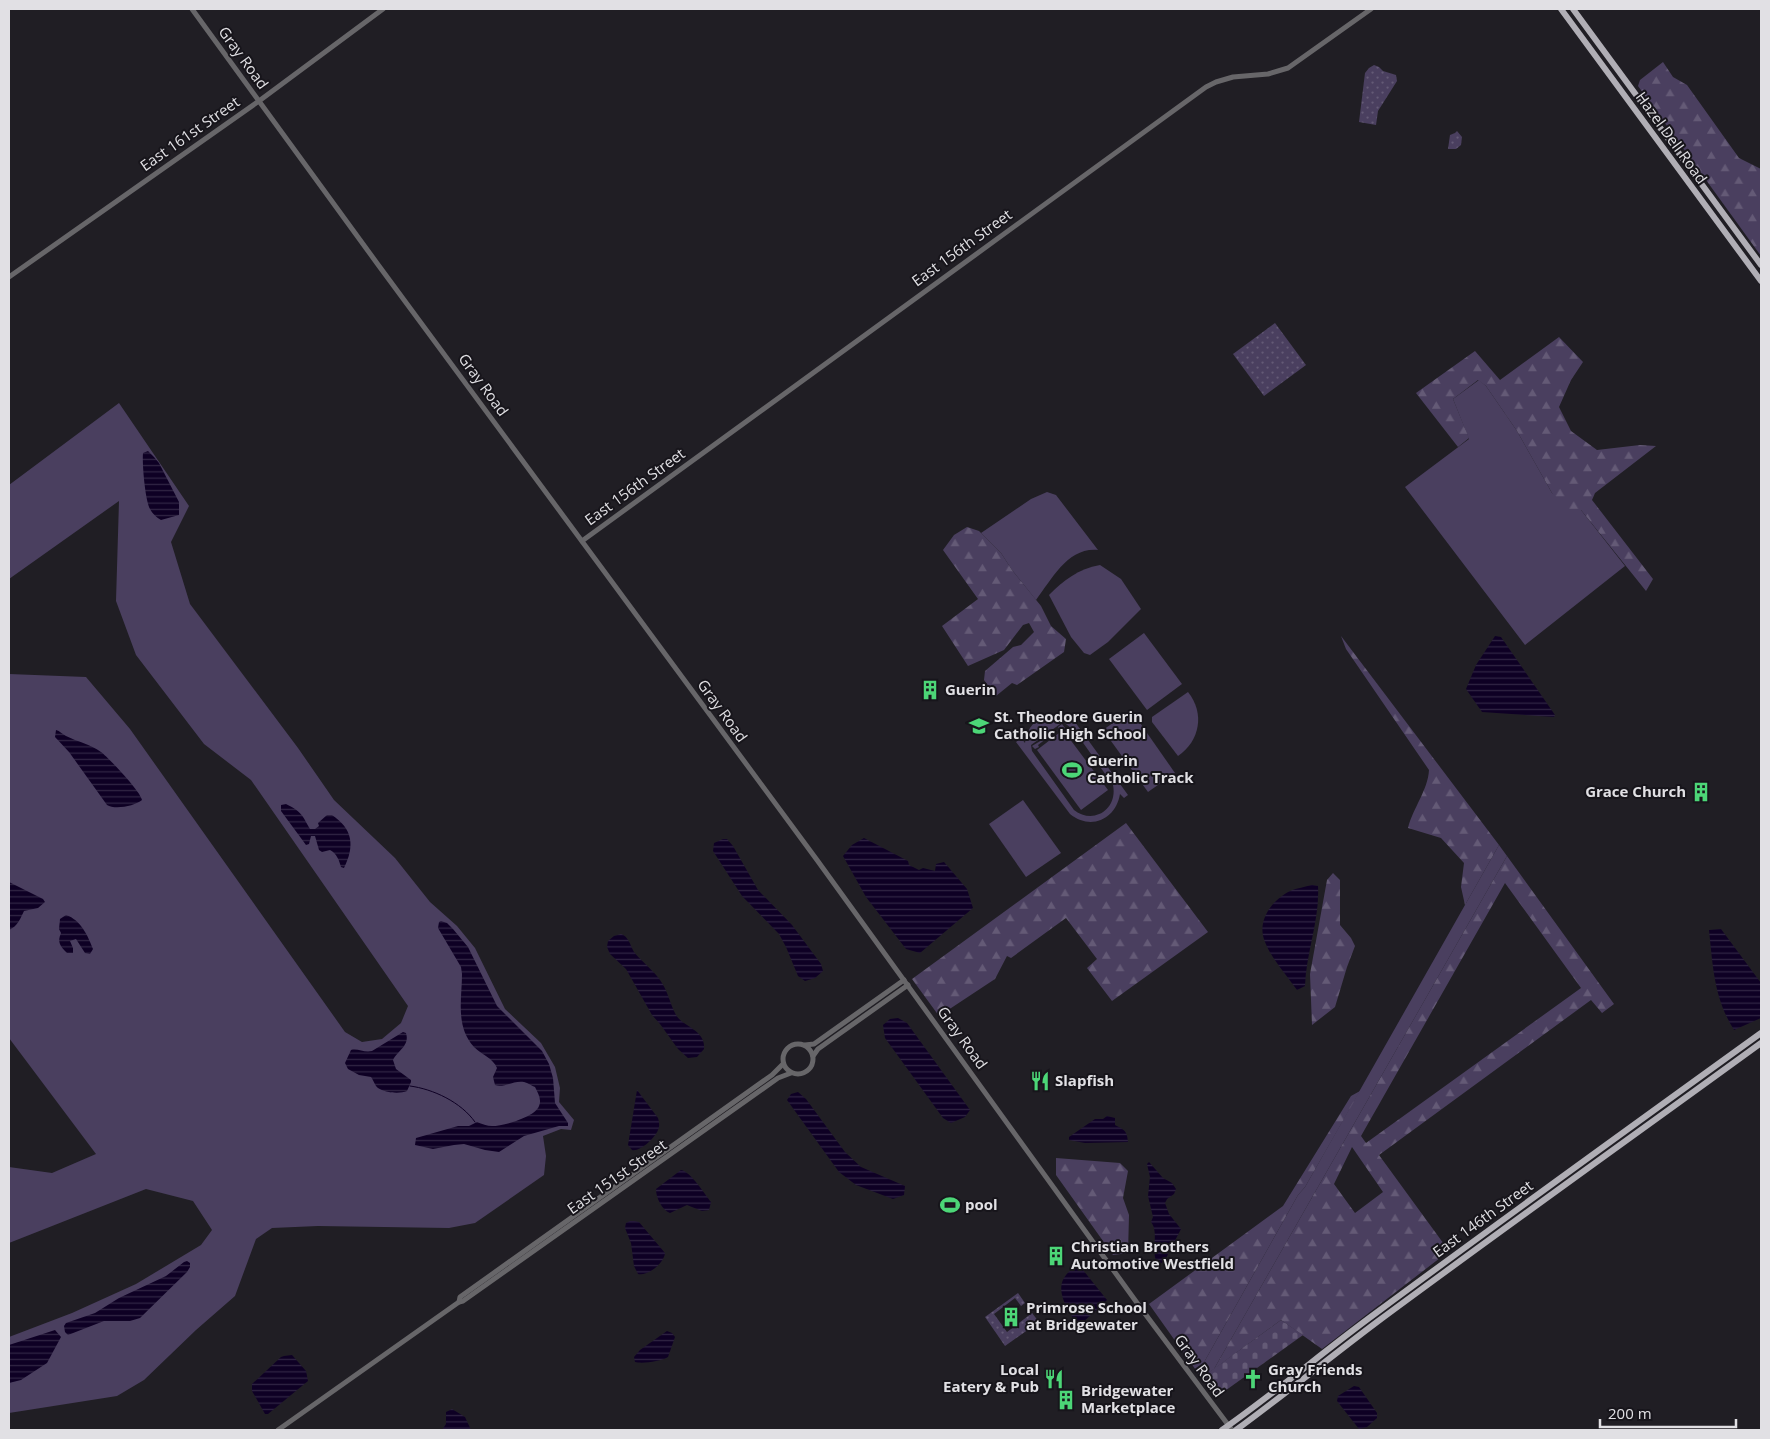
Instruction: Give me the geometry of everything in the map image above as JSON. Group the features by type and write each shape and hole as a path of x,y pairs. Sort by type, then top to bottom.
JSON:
{"main road":[{"name":"Hazel Dell Road","path":"1561,9 1761,281"},
{"name":"Hazel Dell Road","path":"1573,9 1761,265"},
{"name":"East 146th Street","path":"1232,1429 1357,1326 1761,1033"},
{"name":"East 146th Street","path":"1222,1430 1232,1429 1286,1394 1347,1345 1483,1244 1761,1043"}],"street":[{"name":"Gray Road","path":"192,9 906,982 1140,1307 1232,1429"},
{"name":"East 161st Street","path":"9,277 258,101 383,9"},
{"name":"East 156th Street","path":"582,541 1206,87 1233,77 1263,75 1288,68 1371,9"},
{"path":"805,1046 814,1044 906,982"},
{"path":"813,1056 805,1046 798,1044 789,1047 783,1056 784,1064 790,1073 798,1075 807,1072 818,1049 906,982"},
{"name":"East 151st Street","path":"459,1302 460,1297 772,1075 784,1064"},
{"name":"East 151st Street","path":"278,1430 778,1078 790,1073"}],"green space":[{"path":"1663,62 1673,77 1687,85 1739,158 1761,169 1761,256 1638,86 1640,80"},
{"path":"1374,65 1383,71 1396,75 1397,81 1378,111 1376,125 1359,122 1365,73"},
{"path":"1457,131 1462,137 1461,145 1456,149 1448,149 1450,135"},
{"path":"1275,323 1306,365 1264,396 1233,354"},
{"path":"1559,337 1583,362 1571,380 1559,407 1571,431 1597,450 1640,445 1656,446 1595,493 1592,500 1653,579 1646,591 1581,510 1569,510 1552,493 1517,431 1486,386 1478,380 1453,399 1469,438 1458,447 1416,393 1475,351 1500,380"},
{"path":"1479,380 1486,386 1517,431 1552,493 1581,510 1625,566 1525,645 1405,487 1469,439 1453,399"},
{"path":"119,403 189,506 171,542 190,604 298,748 334,800 395,858 430,902 457,926 475,948 505,1009 541,1043 555,1067 560,1088 559,1102 574,1120 571,1130 561,1129 543,1136 546,1156 544,1175 475,1223 449,1228 318,1226 272,1228 256,1239 235,1296 144,1380 117,1396 9,1413 9,1337 72,1313 136,1284 201,1245 212,1230 193,1201 146,1189 9,1243 9,1167 52,1173 96,1154 9,1038 9,674 86,677 130,729 345,1032 362,1042 382,1039 401,1023 408,1006 251,780 204,744 136,655 116,601 119,501 9,579 9,485"},
{"path":"1047,492 1056,495 1098,550 1087,550 1069,559 1055,574 1036,600 1001,553 981,533 1031,499"},
{"path":"967,527 979,531 1001,553 1041,606 1051,626 1066,639 1064,652 1017,685 1012,683 996,696 984,680 985,671 1013,647 1021,645 1034,632 1029,623 1023,625 1004,650 968,666 942,626 978,599 943,550 954,535"},
{"path":"1100,565 1121,579 1141,609 1108,642 1090,655 1084,653 1071,637 1049,595 1072,576 1085,569"},
{"path":"1144,633 1182,684 1147,710 1109,659"},
{"path":"1341,636 1499,845 1465,905 1461,887 1464,863 1441,838 1408,828 1426,785 1429,770 1346,649"},
{"path":"1188,692 1197,709 1198,726 1191,743 1178,756 1152,722 1152,717"},
{"path":"1131,710 1175,773 1148,792 1103,730"},
{"path":"1051,714 1066,717 1075,722 1128,795 1124,798 1120,794 1118,803 1108,816 1094,822 1086,822 1070,814 1016,742 1021,738 1025,743 1028,732 1033,724","holes":["1063,722 1074,730 1113,785 1114,794 1108,808 1096,815 1089,816 1074,810 1032,751 1031,745 1045,735 1047,737 1032,746 1035,749 1039,747 1038,745 1059,729 1048,736 1049,732"]},
{"path":"1062,724 1065,728 1061,731 1058,727"},
{"name":"Guerin Catholic Track","path":"1063,730 1108,790 1081,810 1037,750"},
{"path":"1023,800 1061,853 1026,877 989,824"},
{"path":"1126,823 1208,932 1112,1001 1087,968 1097,959 1066,918 1011,958 1007,956 995,979 939,1016 912,979"},
{"path":"1499,845 1507,856 1214,1369 1201,1378 1198,1373"},
{"path":"1507,856 1614,1004 1602,1013 1591,1000 1379,1155 1449,1251 1322,1349 1281,1320 1214,1369","holes":["1505,883 1581,988 1366,1143 1361,1136","1352,1147 1383,1192 1355,1213 1334,1184"]},
{"path":"1333,873 1340,880 1340,925 1355,946 1335,1007 1312,1025 1310,974 1327,880"},
{"path":"1360,1091 1305,1187 1298,1195 1198,1373 1149,1304 1283,1206 1351,1096"},
{"path":"1056,1158 1120,1163 1128,1171 1123,1198 1129,1215 1128,1253 1113,1255 1056,1175"},
{"path":"1018,1293 1025,1303 1021,1306 1015,1298 994,1314 1007,1332 1032,1313 1039,1322 1005,1346 985,1317"},
{"path":"1281,1320 1303,1335 1215,1398 1201,1378"}],"shaded area":[{"path":"148,451 159,463 179,502 179,515 161,520 150,509 145,490 143,465 143,453"},
{"path":"1495,636 1501,637 1555,715 1554,717 1482,712 1466,689 1476,665"},
{"path":"56,730 101,752 131,783 142,800 125,807 107,805 69,752 55,737"},
{"path":"286,804 301,814 310,829 315,829 319,826 318,823 327,815 332,815 339,820 348,832 351,845 344,868 341,867 337,857 330,850 322,852 319,850 315,836 311,836 309,844 306,845 281,811 281,805"},
{"path":"864,838 908,861 909,865 919,870 923,868 935,871 936,864 944,862 967,889 973,908 920,953 906,949 866,897 843,856 852,845"},
{"path":"727,839 733,846 758,890 792,925 821,964 823,971 815,978 805,981 798,976 779,934 742,896 713,851 714,843"},
{"path":"9,882 43,899 45,902 38,908 24,911 17,924 9,930"},
{"path":"1312,885 1318,886 1317,911 1305,986 1297,990 1275,961 1265,942 1263,934 1264,919 1267,912 1283,895 1298,888"},
{"path":"66,915 76,921 83,929 93,949 90,954 85,953 76,939 70,941 73,953 67,953 61,946 59,941 61,933 59,929 60,919"},
{"path":"441,921 447,923 468,947 497,1006 542,1051 549,1064 553,1078 555,1103 568,1126 559,1126 524,1136 499,1152 464,1144 433,1149 415,1145 416,1138 458,1126 469,1126 477,1122 488,1126 511,1123 532,1114 540,1104 535,1087 527,1083 517,1082 502,1086 495,1085 493,1077 497,1068 468,1039 464,1030 461,1012 461,967 438,928"},
{"path":"1721,929 1761,983 1761,1018 1734,1030 1722,1006 1713,969 1709,930"},
{"path":"621,934 628,939 634,952 660,980 679,1019 701,1037 704,1049 697,1057 688,1058 678,1049 652,1015 626,969 610,954 607,947 608,941 614,936"},
{"path":"898,1018 907,1023 970,1110 965,1117 951,1123 943,1118 885,1038 883,1025 890,1019"},
{"path":"403,1032 406,1033 407,1037 405,1045 393,1060 396,1069 411,1080 407,1091 392,1092 381,1090 376,1086 371,1077 359,1075 348,1069 345,1063 351,1050 372,1051"},
{"path":"637,1090 658,1118 659,1129 647,1144 639,1149 632,1150 628,1145"},
{"path":"798,1092 806,1099 845,1152 861,1167 905,1186 904,1195 893,1199 856,1185 839,1172 787,1100 791,1094"},
{"path":"1107,1116 1115,1118 1115,1125 1125,1131 1128,1142 1085,1143 1069,1140 1069,1137 1095,1119 1103,1119"},
{"path":"1149,1162 1176,1189 1174,1194 1165,1203 1169,1214 1181,1229 1165,1260 1159,1265 1155,1256 1155,1232 1151,1222 1153,1217 1148,1196 1150,1177 1147,1164"},
{"path":"681,1170 693,1179 711,1202 709,1210 702,1211 687,1205 670,1213 662,1206 658,1200 656,1189"},
{"path":"630,1221 639,1222 665,1253 659,1265 647,1273 638,1274 634,1266 631,1243 625,1228 626,1223"},
{"path":"187,1261 190,1263 190,1267 187,1272 140,1318 130,1321 104,1321 68,1335 65,1332 64,1326 66,1323 95,1313 119,1298 166,1276"},
{"path":"1079,1265 1107,1300 1080,1325 1074,1320 1066,1306 1061,1286 1066,1275"},
{"path":"55,1330 61,1337 47,1363 21,1380 9,1383 9,1345"},
{"path":"667,1331 675,1337 668,1357 652,1362 635,1362 634,1357 640,1350"},
{"path":"292,1355 306,1371 308,1381 268,1414 265,1414 252,1391 252,1384 281,1357"},
{"path":"1354,1386 1359,1387 1377,1413 1377,1418 1367,1427 1359,1429 1337,1401 1338,1396"},
{"path":"452,1409 465,1417 471,1430 442,1430 446,1424 446,1412"}],"waterway":[{"path":"410,1086 437,1093 462,1108 475,1122"}],"place":[{"name":"Guerin","path":"930,690"},
{"name":"St. Theodore Guerin Catholic High School","path":"979,726"},
{"name":"Guerin Catholic Track","path":"1072,770"},
{"name":"Grace Church","path":"1701,792"},
{"name":"Slapfish","path":"1040,1081"},
{"name":"pool","path":"950,1205"},
{"name":"Christian Brothers Automotive Westfield","path":"1056,1256"},
{"name":"Primrose School at Bridgewater","path":"1011,1317"},
{"name":"Local Eatery & Pub","path":"1054,1379"},
{"name":"Gray Friends Church","path":"1253,1379"},
{"name":"Bridgewater Marketplace","path":"1066,1400"}]}
